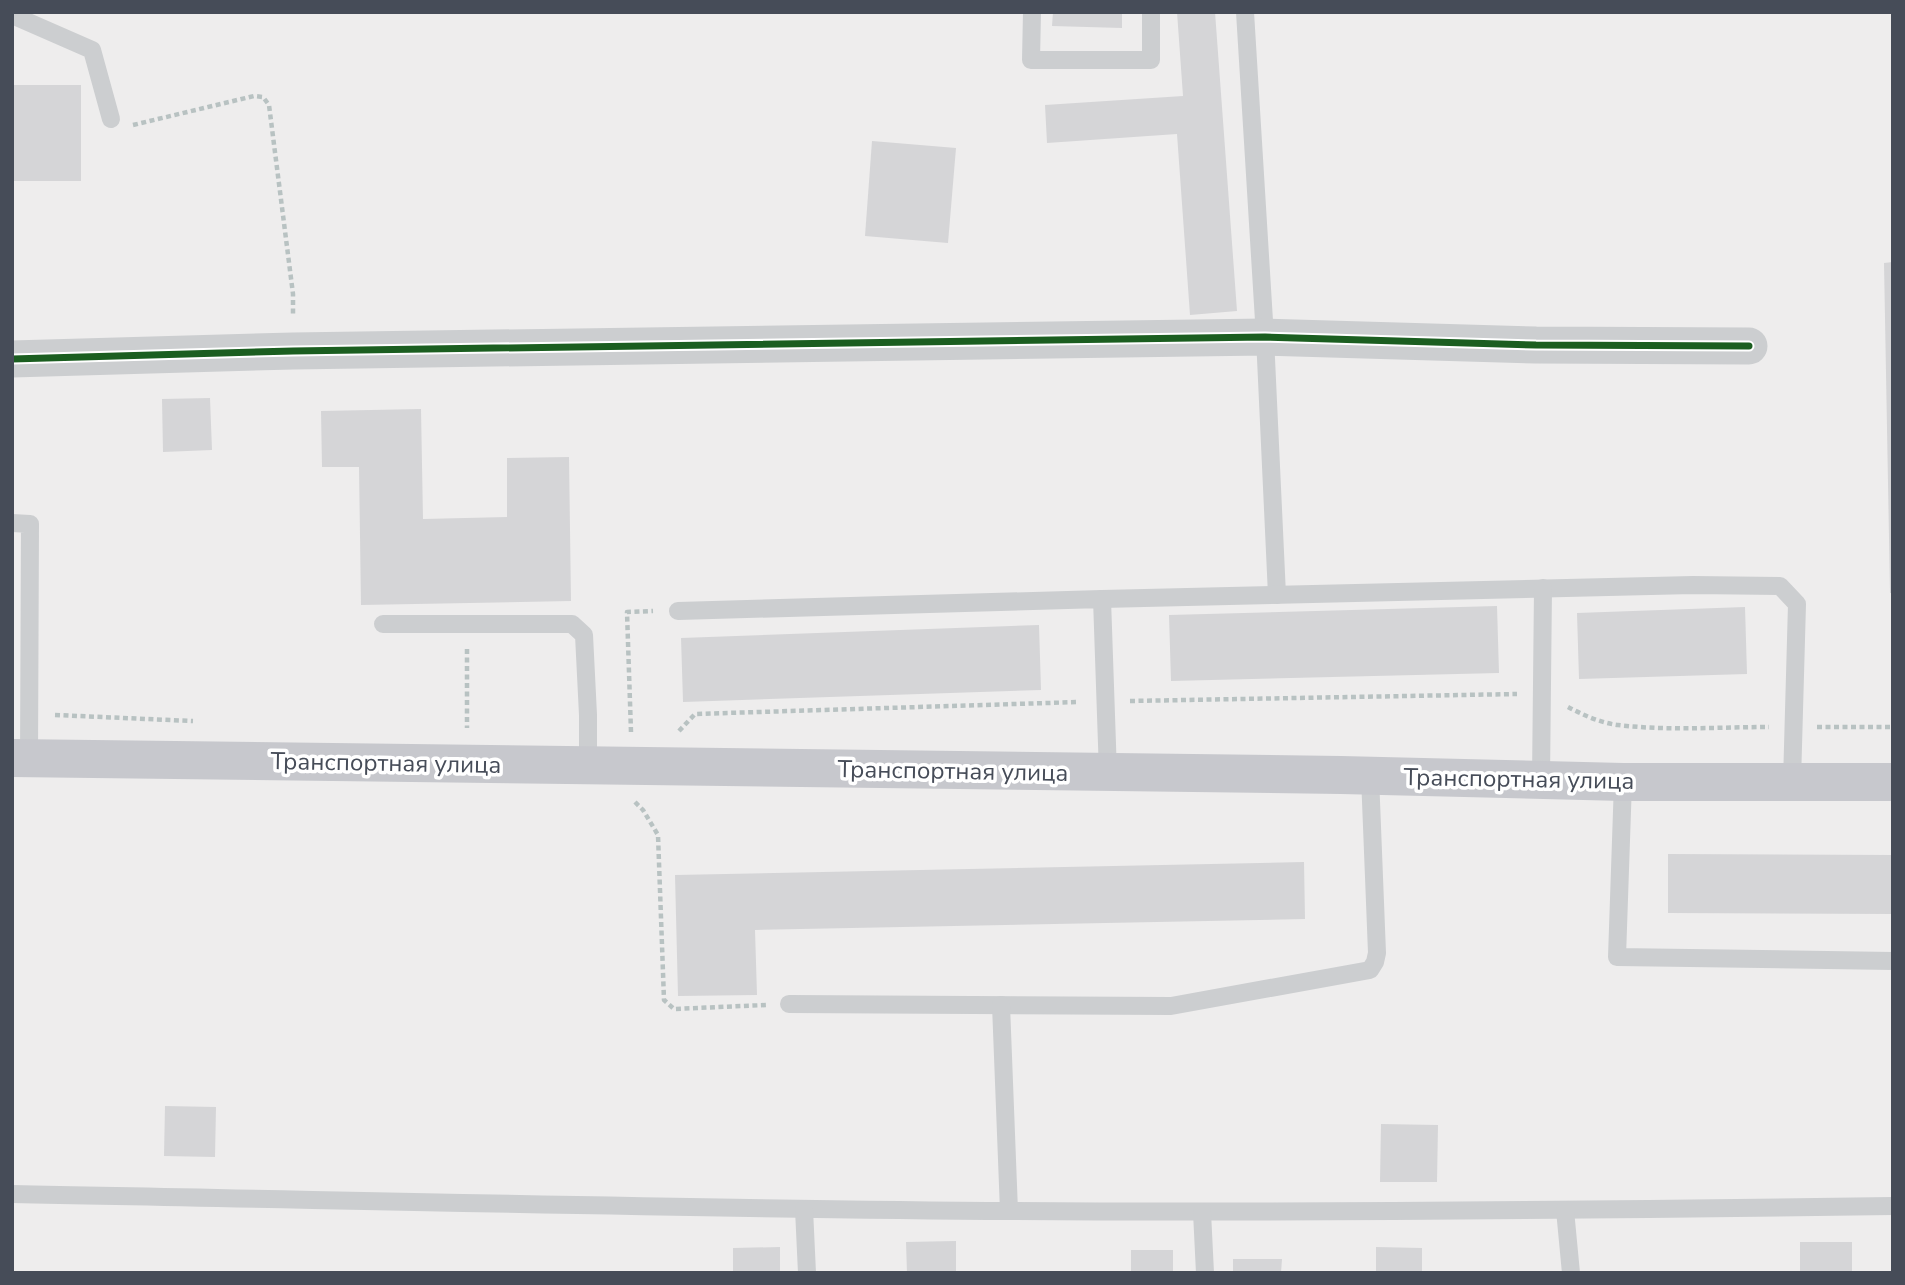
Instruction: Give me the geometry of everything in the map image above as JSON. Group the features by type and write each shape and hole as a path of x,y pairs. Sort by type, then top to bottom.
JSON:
{"main road":[{"name":"Транспортная улица","path":"21,758 1370,776 1623,782 1893,782"}],"street":[{"path":"12,359 293,351 1265,337 1535,345 1749,346"}],"lane":[{"path":"1032,12 1031,61 1150,60 1151,12"},
{"path":"1245,12 1265,337 1277,595"},
{"path":"12,15 92,50 111,119"},
{"path":"12,523 30,524 29,714 21,758"},
{"path":"678,611 1543,588 1780,586 1797,604 1792,782"},
{"path":"1541,780 1543,588"},
{"path":"1102,600 1108,773"},
{"path":"383,624 572,624 584,635 588,766"},
{"path":"789,1004 1171,1006 1370,970 1376,962 1377,953 1370,776"},
{"path":"1623,782 1617,957 1893,961"},
{"path":"1001,1005 1009,1211"},
{"path":"12,1194 1009,1211 1565,1210 1893,1206"},
{"path":"804,1209 807,1273"},
{"path":"1565,1210 1571,1273"},
{"path":"1202,1212 1205,1273"}],"path":[{"path":"111,119 117,129 254,96 263,97 269,105 293,294 293,351"},
{"path":"678,611 627,612 632,799 643,810 658,835 664,1000 674,1009 789,1004"},
{"path":"467,624 468,735"},
{"path":"670,739 695,714 1105,701 1542,694 1585,716 1617,725 1679,728 1893,727"},
{"path":"29,714 196,721"}],"building":[{"path":"1053,12 1122,12 1122,28 1052,26"},
{"path":"1177,12 1215,12 1237,311 1190,315 1177,134 1047,143 1045,105 1183,96"},
{"path":"12,85 81,85 81,181 12,181"},
{"path":"872,141 956,148 948,243 865,236"},
{"path":"1893,262 1893,593 1890,593 1884,263"},
{"path":"210,398 212,450 163,452 162,399"},
{"path":"421,409 423,519 507,517 507,458 569,457 571,601 361,605 359,467 322,467 321,411"},
{"path":"1497,606 1499,673 1171,681 1169,615"},
{"path":"1745,607 1747,674 1579,679 1577,613"},
{"path":"1039,625 1041,690 683,702 681,638"},
{"path":"1668,854 1893,855 1893,914 1668,913"},
{"path":"1304,862 1305,919 755,930 757,995 678,996 675,875"},
{"path":"165,1106 216,1107 215,1157 164,1156"},
{"path":"1381,1124 1438,1125 1437,1182 1380,1182"},
{"path":"956,1241 956,1273 907,1273 906,1242"},
{"path":"1800,1242 1852,1242 1852,1273 1800,1273"},
{"path":"780,1247 780,1273 733,1273 733,1248"},
{"path":"1376,1247 1422,1248 1422,1273 1376,1273"},
{"path":"1131,1250 1173,1250 1173,1273 1131,1273"},
{"path":"1233,1259 1282,1259 1281,1273 1233,1273"}],"cycle path":[{"path":"12,359 293,351 1265,337 1536,345 1749,346"}]}
